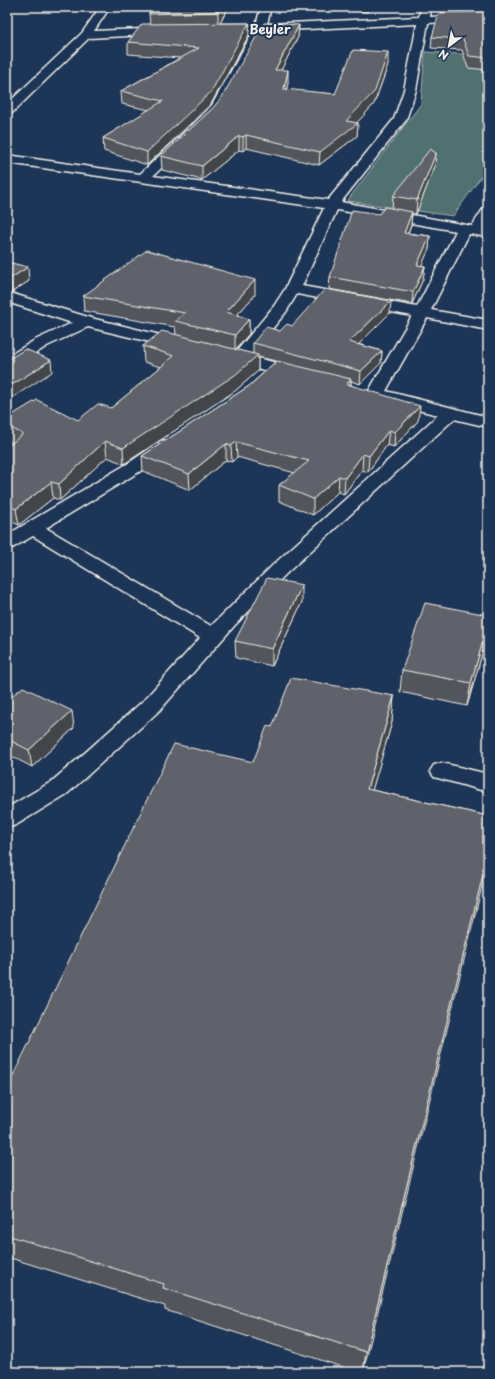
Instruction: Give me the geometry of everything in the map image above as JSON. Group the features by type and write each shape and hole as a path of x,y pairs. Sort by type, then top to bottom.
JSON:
{"street":[{"path":"7,111 86,35 105,7"},
{"path":"142,179 207,118 217,106 260,29 266,7"},
{"path":"240,358 280,309 293,289 332,205 400,120 410,90 426,7"},
{"path":"206,30 260,29 488,17"},
{"path":"86,35 121,32 175,31"},
{"path":"7,159 332,205 476,231"},
{"path":"488,212 369,392 488,422"},
{"path":"293,289 488,324"},
{"path":"7,297 86,322 240,358 310,378"},
{"path":"7,364 41,344 86,322"},
{"path":"258,382 273,368"},
{"path":"7,819 59,788 152,706 214,637 281,568 450,413"},
{"path":"7,543 133,468 184,434"},
{"path":"33,528 214,637"},
{"path":"442,771 488,783"}],"green space":[{"path":"488,25 488,167 453,216 347,201 421,104 425,52 475,55"}],"building":[{"path":"154,7 221,7 218,12 149,14"},
{"path":"488,11 488,58 469,56 463,39 432,37 439,13"},
{"path":"249,23 211,92 147,152 103,138 163,101 121,91 199,48 128,42 142,24"},
{"path":"264,23 299,25 275,70 288,70 284,89 335,94 353,50 388,52 375,91 346,121 358,123 320,152 246,135 243,137 239,136 202,166 161,156 212,109 222,97"},
{"path":"430,149 436,153 417,200 393,196"},
{"path":"385,207 412,212 404,233 430,236 417,265 425,266 413,292 330,277 352,210 379,214"},
{"path":"147,250 255,280 226,312 249,319 235,335 175,321 185,313 83,296"},
{"path":"7,262 28,267 11,278 7,277"},
{"path":"325,289 391,301 349,342 382,351 361,371 253,343 266,327 280,331 287,324 292,326"},
{"path":"162,331 258,355 235,375 123,448 105,441 59,484 51,482 16,509 10,506 7,507 7,469 9,468 7,467 7,460 9,459 7,458 7,447 23,434 7,426 7,418 37,400 78,420 98,404 111,408 174,356 143,346"},
{"path":"25,349 51,360 7,388 7,357 12,357"},
{"path":"277,361 351,379 347,384 420,406 395,432 389,430 369,456 363,454 345,478 339,476 313,499 279,485 309,461 236,442 231,446 226,444 189,474 142,456 249,386"},
{"path":"267,578 302,585 272,649 235,641"},
{"path":"425,603 488,615 488,623 471,683 402,670"},
{"path":"291,678 394,696 367,789 488,816 488,854 366,1352 163,1288 164,1284 7,1235 7,1088 174,744 253,762 267,726 272,727"},
{"path":"23,687 72,711 29,750 7,739 7,700"}],"district":[{"name":"Beyler","path":"270,29"}]}
